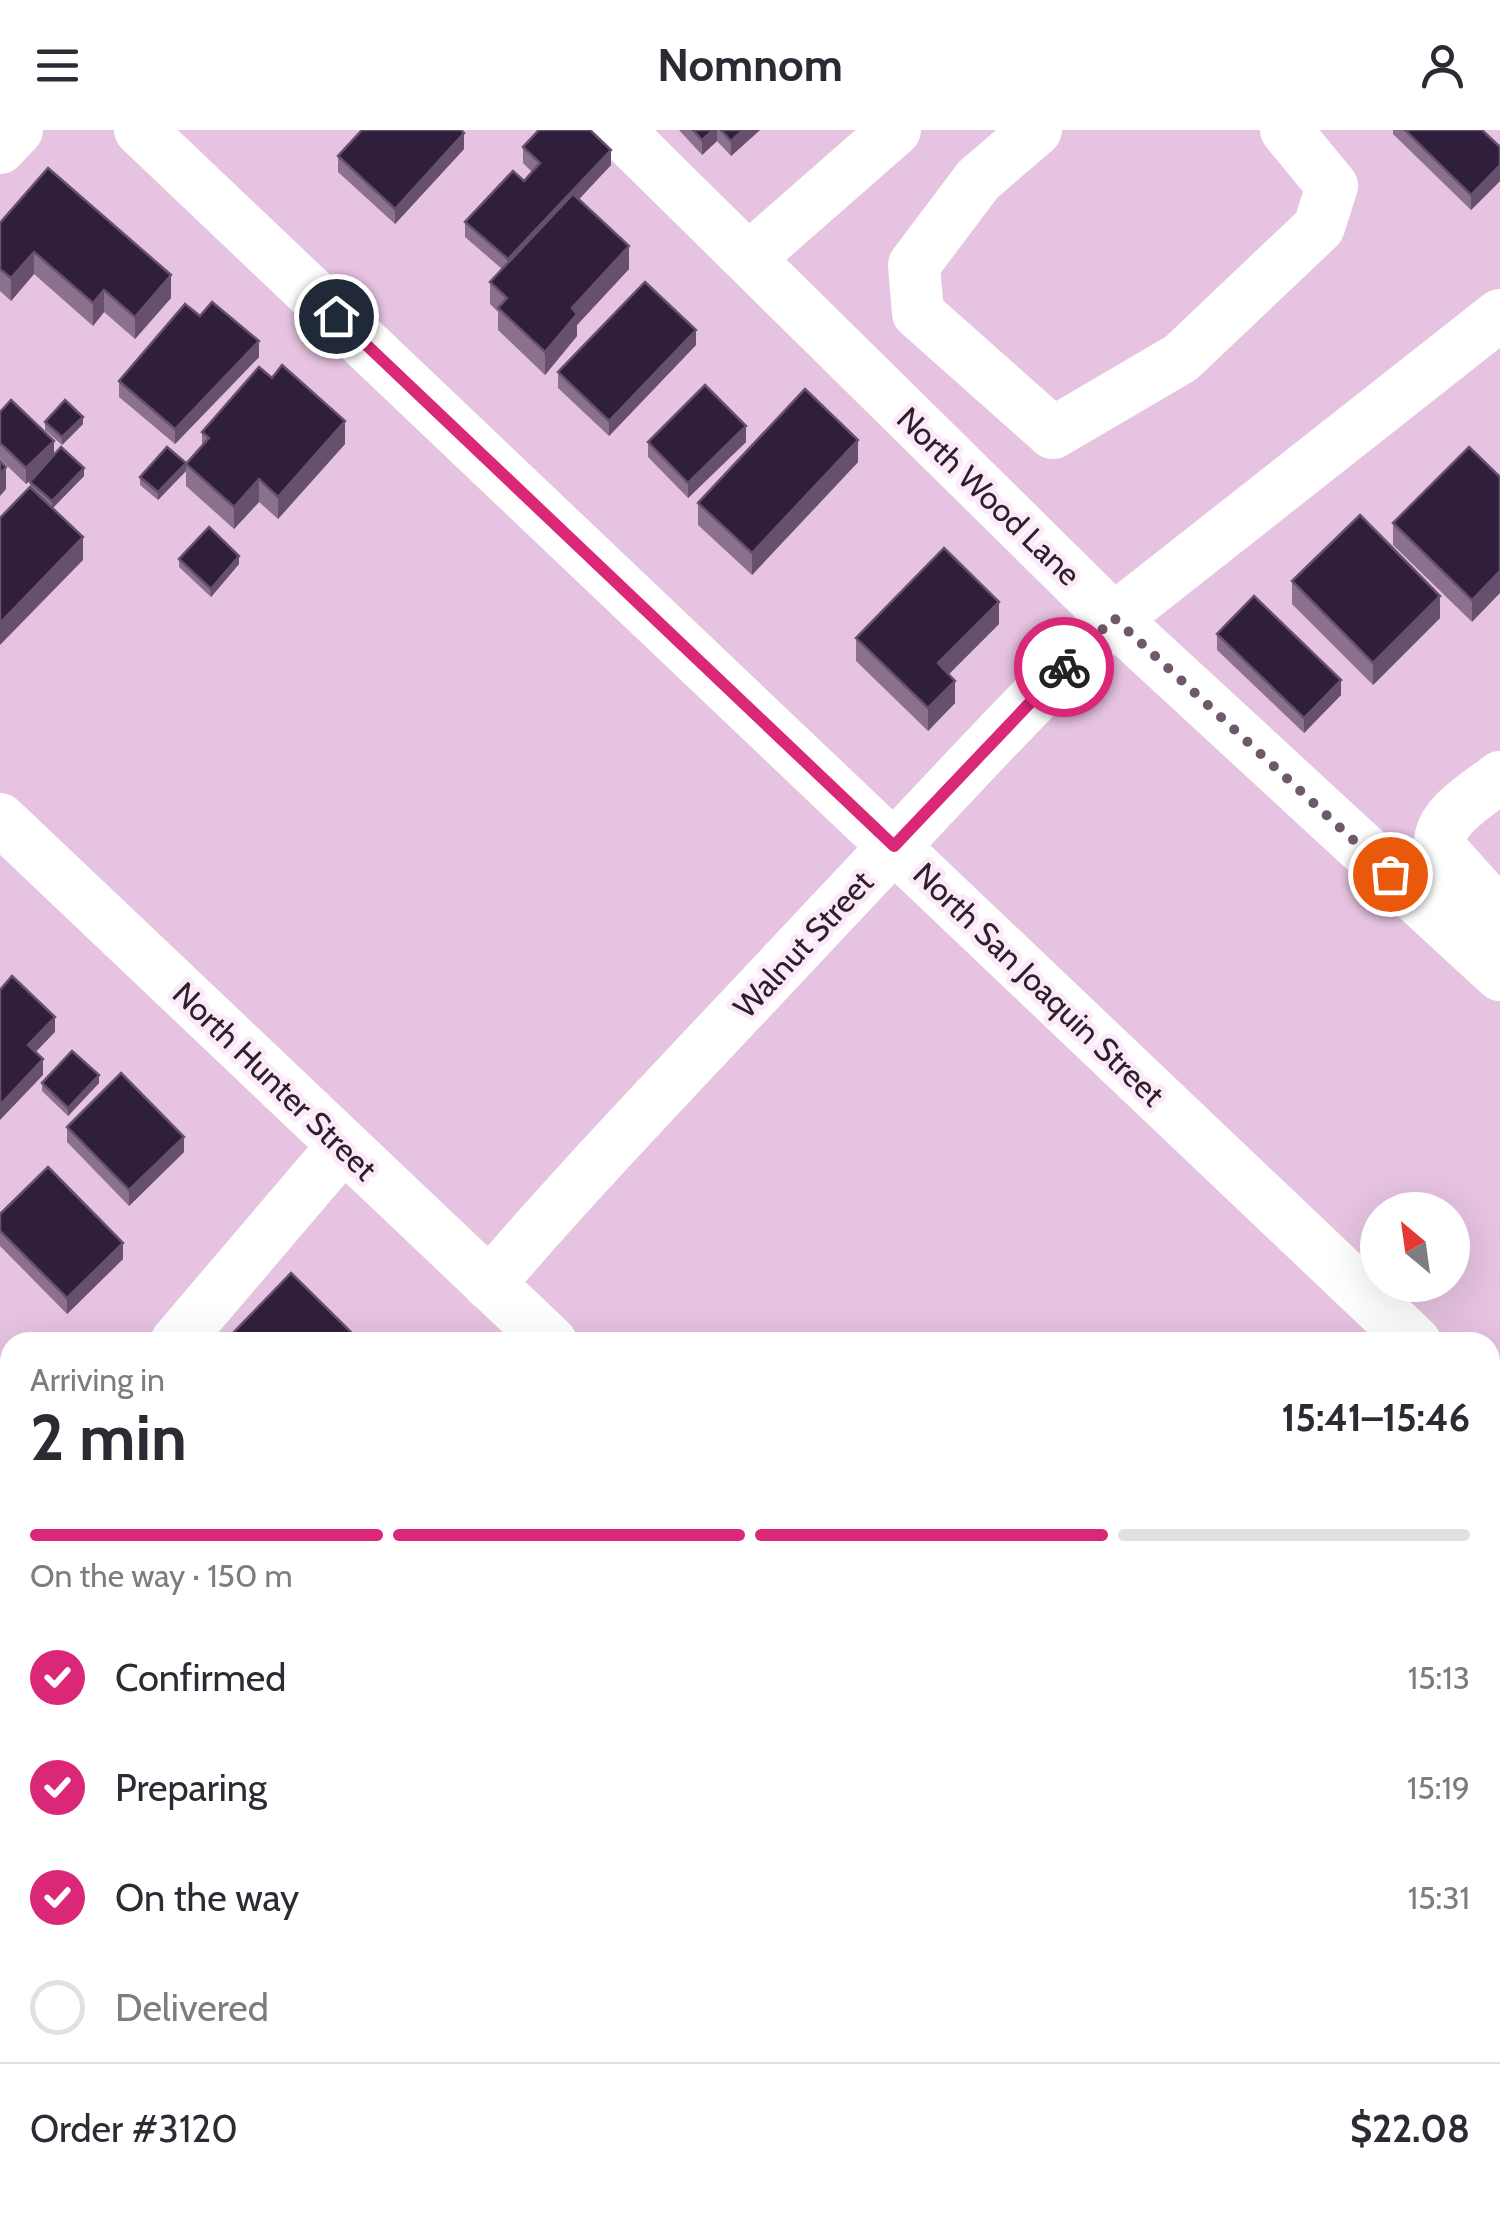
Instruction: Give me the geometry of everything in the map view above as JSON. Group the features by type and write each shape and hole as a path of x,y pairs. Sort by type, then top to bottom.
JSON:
{"street":[{"path":"0,148 17,130"},
{"name":"North San Joaquin Street","path":"140,130 1404,1332"},
{"name":"North Wood Lane","path":"618,130 1114,618 1500,976"},
{"path":"748,258 895,130"},
{"path":"1036,130 978,180 914,264 918,313 1053,433 1181,358 1318,227 1332,186 1286,130"},
{"name":"Walnut Street","path":"489,1284 554,1209 894,846 1114,618 1500,314"},
{"path":"1500,776 1444,824 1438,837 1441,850 1500,915"},
{"name":"North Hunter Street","path":"0,819 540,1332"},
{"path":"185,1332 343,1146"}],"building":[{"path":"362,130 464,133 395,209 338,156"},
{"path":"539,130 590,130 611,150 508,259 465,222 513,171 524,181 540,163 523,147"},
{"path":"693,130 713,130 702,140"},
{"path":"721,130 743,130 731,141"},
{"path":"1405,130 1482,130 1500,147 1500,165 1471,195"},
{"path":"48,168 171,275 135,317 104,290 93,303 34,252 11,278 0,269 0,223"},
{"path":"573,194 629,246 572,308 577,314 545,352 498,308 507,298 490,282"},
{"path":"645,282 696,330 609,421 558,372"},
{"path":"212,302 259,341 175,429 119,381 185,304 200,316"},
{"path":"282,365 345,421 278,497 259,479 234,507 186,464 209,438 202,432 259,367 272,378"},
{"path":"705,385 746,426 688,483 648,442"},
{"path":"805,389 858,440 752,553 698,503"},
{"path":"11,400 54,441 26,468 0,443 0,412"},
{"path":"65,400 83,417 62,437 45,422"},
{"path":"61,447 84,468 52,501 30,482"},
{"path":"167,447 186,463 158,492 140,477"},
{"path":"1469,447 1500,477 1500,571 1472,600 1393,523"},
{"path":"30,487 83,537 0,623 0,518"},
{"path":"1360,515 1440,596 1373,663 1292,581"},
{"path":"209,527 239,556 211,589 179,559"},
{"path":"944,548 999,602 938,663 955,681 928,708 856,638"},
{"path":"1254,596 1341,680 1304,718 1217,634"},
{"path":"12,976 55,1017 28,1045 43,1059 0,1105 0,990"},
{"path":"72,1051 99,1075 68,1108 42,1083"},
{"path":"121,1073 184,1137 129,1190 67,1127"},
{"path":"48,1167 123,1243 67,1298 0,1231 0,1214"},
{"path":"291,1273 351,1332 234,1332"}],"way so far":[{"path":"1064,667 1114,618 1390,874"}],"route":[{"path":"336,316 894,846 1064,667"}]}
